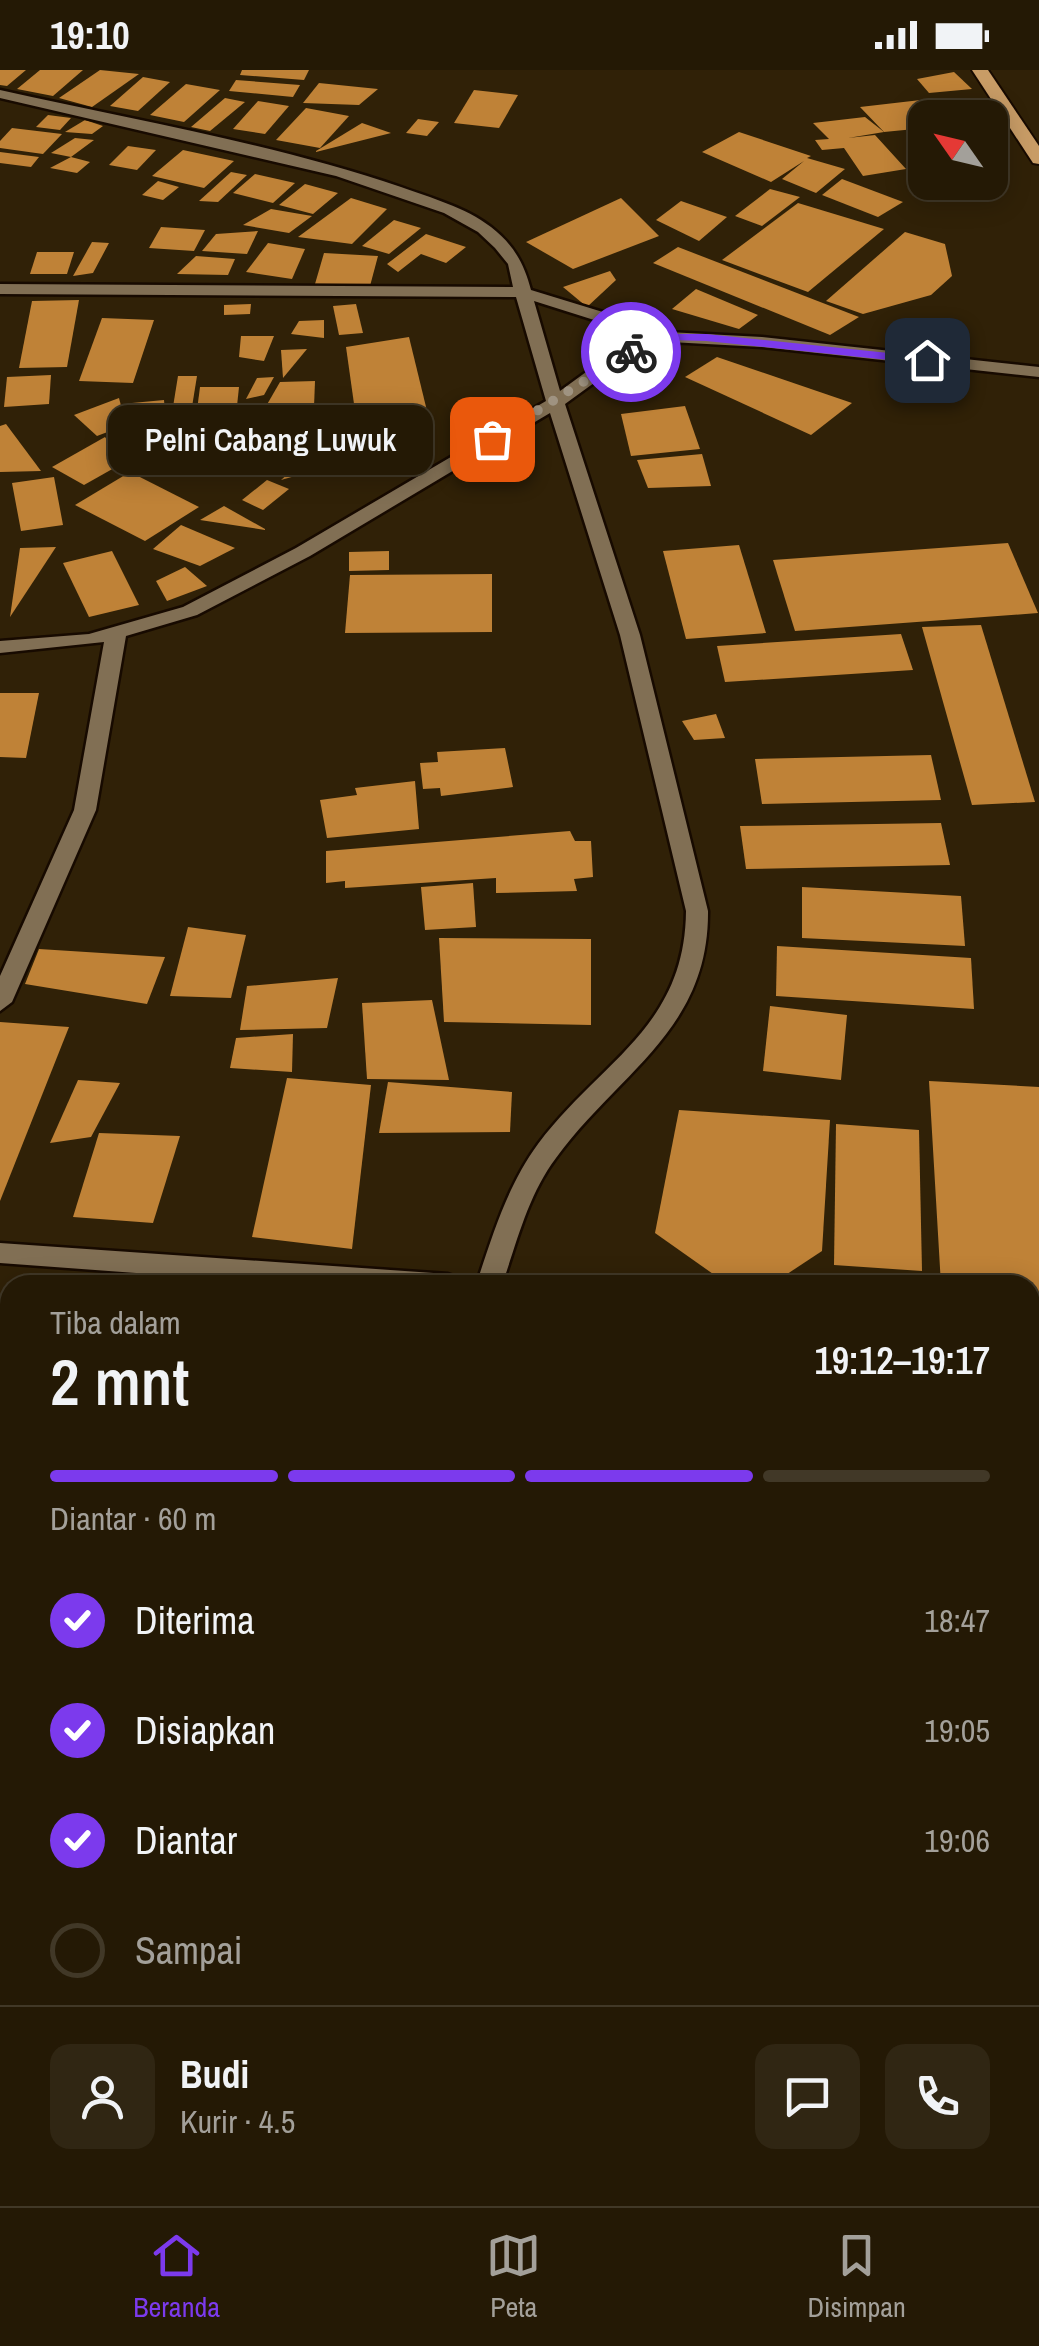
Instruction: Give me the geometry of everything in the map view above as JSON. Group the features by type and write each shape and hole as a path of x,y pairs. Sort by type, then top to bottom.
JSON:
{"highway":[{"path":"980,70 1039,159"}],"street":[{"path":"0,94 311,162 450,210 493,237 516,263 520,292 630,635 696,911 697,943 689,978 673,1004 648,1038 545,1153 517,1201 492,1275"},
{"path":"0,289 520,292 667,337 732,339 1039,372"},
{"path":"0,647 90,640 116,634 190,611 244,586 556,402 610,363 667,337"},
{"path":"0,1002 84,810 116,634"},
{"path":"0,1252 312,1275"}],"building":[{"path":"0,70 26,70 7,86 0,85"},
{"path":"40,70 83,70 53,96 17,89"},
{"path":"100,70 139,74 92,107 59,98"},
{"path":"242,70 309,70 304,80 240,75"},
{"path":"954,72 972,89 929,93 917,79"},
{"path":"143,77 170,82 138,111 110,106"},
{"path":"236,80 300,85 293,97 229,91"},
{"path":"319,83 378,89 359,105 303,103"},
{"path":"186,84 220,90 184,122 150,115"},
{"path":"474,90 518,95 499,128 454,123"},
{"path":"225,98 245,102 210,131 191,127"},
{"path":"258,101 289,106 265,134 233,129"},
{"path":"908,101 908,130 884,132 860,107"},
{"path":"306,108 349,116 320,148 276,140"},
{"path":"48,115 71,118 60,130 36,127"},
{"path":"865,117 884,132 848,138 875,135 906,169 863,176 844,148 822,150 815,140 829,139 813,123"},
{"path":"418,119 439,122 427,136 406,133"},
{"path":"85,120 103,126 92,134 65,132"},
{"path":"362,123 391,133 316,152 316,151"},
{"path":"12,128 62,134 43,154 0,148 0,141"},
{"path":"739,132 845,169 816,193 782,179 804,161 771,182 702,152"},
{"path":"75,138 94,140 71,157 51,153"},
{"path":"128,146 156,150 137,170 109,165"},
{"path":"183,150 234,161 204,188 152,176"},
{"path":"0,152 39,157 31,167 0,163"},
{"path":"71,157 90,162 77,173 50,168"},
{"path":"231,172 247,175 218,202 199,201"},
{"path":"255,174 295,183 273,203 233,193"},
{"path":"842,179 903,202 878,217 822,195"},
{"path":"158,181 179,187 163,200 142,195"},
{"path":"305,184 338,193 313,214 279,205"},
{"path":"770,189 800,197 762,226 735,216"},
{"path":"351,198 387,209 352,244 298,237"},
{"path":"621,198 659,236 573,269 526,242"},
{"path":"681,201 727,217 699,241 656,220"},
{"path":"798,203 884,229 808,292 722,260"},
{"path":"271,209 312,216 289,233 243,225"},
{"path":"394,220 421,228 389,254 362,246"},
{"path":"161,227 205,230 194,251 149,248"},
{"path":"258,231 247,254 202,251 216,234"},
{"path":"905,232 945,244 952,276 931,295 863,314 826,301"},
{"path":"426,234 466,247 446,263 421,254 398,272 387,264"},
{"path":"92,242 109,243 93,273 73,276"},
{"path":"268,243 305,249 292,279 246,272"},
{"path":"678,247 859,317 830,335 653,263"},
{"path":"37,252 74,252 67,274 30,274"},
{"path":"324,253 378,256 370,286 315,284"},
{"path":"196,256 235,259 228,275 177,274"},
{"path":"610,271 616,280 587,307 563,287"},
{"path":"696,289 758,315 739,329 672,309"},
{"path":"79,300 67,367 19,368 32,301"},
{"path":"251,304 250,314 224,315 224,305"},
{"path":"356,304 363,333 339,335 333,306"},
{"path":"102,318 154,320 133,383 79,381"},
{"path":"324,320 324,338 291,334 299,321"},
{"path":"241,336 274,336 264,361 239,357"},
{"path":"409,337 427,411 356,418 346,347"},
{"path":"307,349 283,378 281,350"},
{"path":"717,357 852,403 811,435 685,377"},
{"path":"51,375 49,404 4,407 7,377"},
{"path":"178,376 197,376 191,413 172,413"},
{"path":"274,377 264,395 246,399 257,378"},
{"path":"315,381 314,407 265,408 280,382"},
{"path":"200,387 239,387 235,425 195,426"},
{"path":"119,398 126,425 97,436 74,415"},
{"path":"164,400 166,423 135,426 132,403"},
{"path":"685,406 700,449 631,456 621,414"},
{"path":"309,409 348,434 313,451 275,424"},
{"path":"6,424 41,471 0,472 0,426"},
{"path":"361,434 402,446 347,471 326,455"},
{"path":"222,435 243,445 187,458 187,457"},
{"path":"105,437 123,463 84,485 52,467"},
{"path":"242,453 271,467 191,475"},
{"path":"702,454 711,486 648,488 637,460"},
{"path":"304,460 327,467 281,480"},
{"path":"130,472 199,507 145,541 75,505"},
{"path":"54,477 63,525 21,531 12,483"},
{"path":"267,480 289,489 263,510 242,500"},
{"path":"224,506 265,529 265,530 200,520"},
{"path":"181,525 235,548 200,566 153,549"},
{"path":"1008,543 1038,613 795,631 773,560"},
{"path":"739,545 766,633 686,639 663,551"},
{"path":"56,547 10,617 20,548"},
{"path":"112,551 139,605 89,617 63,563"},
{"path":"389,551 389,570 349,571 349,552"},
{"path":"185,567 207,586 167,601 156,581"},
{"path":"492,574 492,632 345,633 350,575"},
{"path":"981,625 1035,802 972,805 922,627"},
{"path":"901,634 913,670 725,682 717,646"},
{"path":"0,693 39,693 26,758 0,757"},
{"path":"716,714 725,738 694,740 682,721"},
{"path":"505,748 513,787 441,796 440,788 423,789 420,763 438,762 437,752"},
{"path":"931,755 941,800 762,804 755,759"},
{"path":"415,781 419,829 327,838 320,800 357,795 355,788"},
{"path":"941,823 950,865 746,869 740,826"},
{"path":"570,831 575,841 591,841 593,877 574,879 577,891 496,893 496,878 345,888 345,881 326,883 326,851"},
{"path":"473,883 476,927 425,930 421,887"},
{"path":"802,887 961,896 965,946 802,938"},
{"path":"188,927 246,935 231,998 170,996"},
{"path":"439,938 591,939 591,1025 444,1022"},
{"path":"777,946 971,958 974,1009 776,996"},
{"path":"39,949 165,957 147,1004 25,984"},
{"path":"338,978 327,1028 240,1030 247,986"},
{"path":"432,1000 449,1080 367,1079 362,1003"},
{"path":"770,1006 847,1015 841,1080 763,1071"},
{"path":"0,1022 69,1027 0,1201"},
{"path":"293,1034 292,1072 230,1068 236,1038"},
{"path":"287,1078 371,1085 352,1249 252,1237"},
{"path":"78,1080 120,1083 91,1137 50,1143"},
{"path":"929,1081 1039,1087 1039,1275 940,1275"},
{"path":"388,1082 512,1092 510,1132 379,1133"},
{"path":"679,1110 830,1120 822,1251 786,1275 714,1275 655,1233"},
{"path":"836,1124 919,1130 922,1271 834,1265"},
{"path":"99,1133 180,1136 153,1223 73,1217"}],"way so far":[{"path":"492,439 631,352"}],"place":[{"name":"Pelni Cabang Luwuk","path":"492,439"}],"route":[{"path":"631,352 667,337 706,338 927,360"}]}
